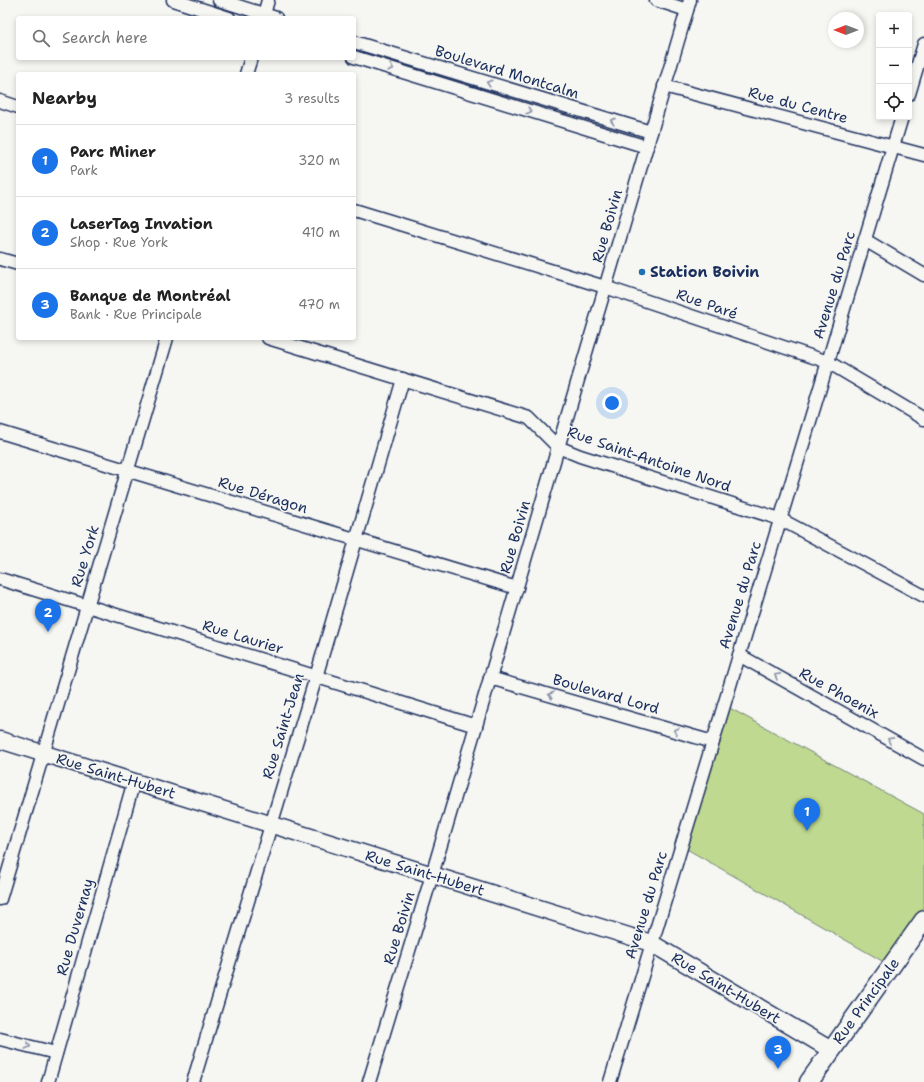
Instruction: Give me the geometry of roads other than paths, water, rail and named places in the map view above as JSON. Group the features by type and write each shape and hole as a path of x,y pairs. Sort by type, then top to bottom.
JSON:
{"main road":[{"name":"Rue Principale","path":"808,1082 924,920"}],"street":[{"path":"173,0 223,16"},
{"path":"220,0 263,16 268,0"},
{"path":"656,0 688,5"},
{"name":"Rue Boivin","path":"369,1082 432,875 688,5"},
{"name":"Boulevard Montcalm","path":"356,43 651,132"},
{"path":"912,84 924,44"},
{"name":"Boulevard Montcalm","path":"356,58 646,147"},
{"path":"247,72 250,60"},
{"name":"Rue du Centre","path":"664,86 924,155"},
{"path":"0,101 16,106"},
{"name":"Avenue du Parc","path":"610,1082 901,120"},
{"name":"Rue Paré","path":"356,211 605,287 828,362 924,418"},
{"path":"865,240 924,275"},
{"path":"0,259 16,263"},
{"name":"Rue York","path":"0,899 166,340"},
{"name":"Rue Saint-Antoine Nord","path":"275,340 529,418 558,447 580,456 780,519 924,596"},
{"name":"Rue Saint-Jean","path":"193,1082 270,824 316,677 403,379"},
{"name":"Rue Déragon","path":"0,432 517,588"},
{"name":"Rue Laurier","path":"0,579 476,726"},
{"name":"Rue Phoenix","path":"739,655 924,759"},
{"name":"Boulevard Lord","path":"490,678 713,742"},
{"name":"Rue Saint-Hubert","path":"0,740 651,943 831,1050"},
{"name":"Rue Duvernay","path":"48,1082 134,781"},
{"path":"0,1039 56,1053"}],"place":[{"name":"Station Boivin","path":"642,272"},
{"name":"LaserTag Invation","path":"48,632"},
{"name":"Parc Miner","path":"807,831"},
{"name":"Banque de Montréal","path":"778,1069"}]}
